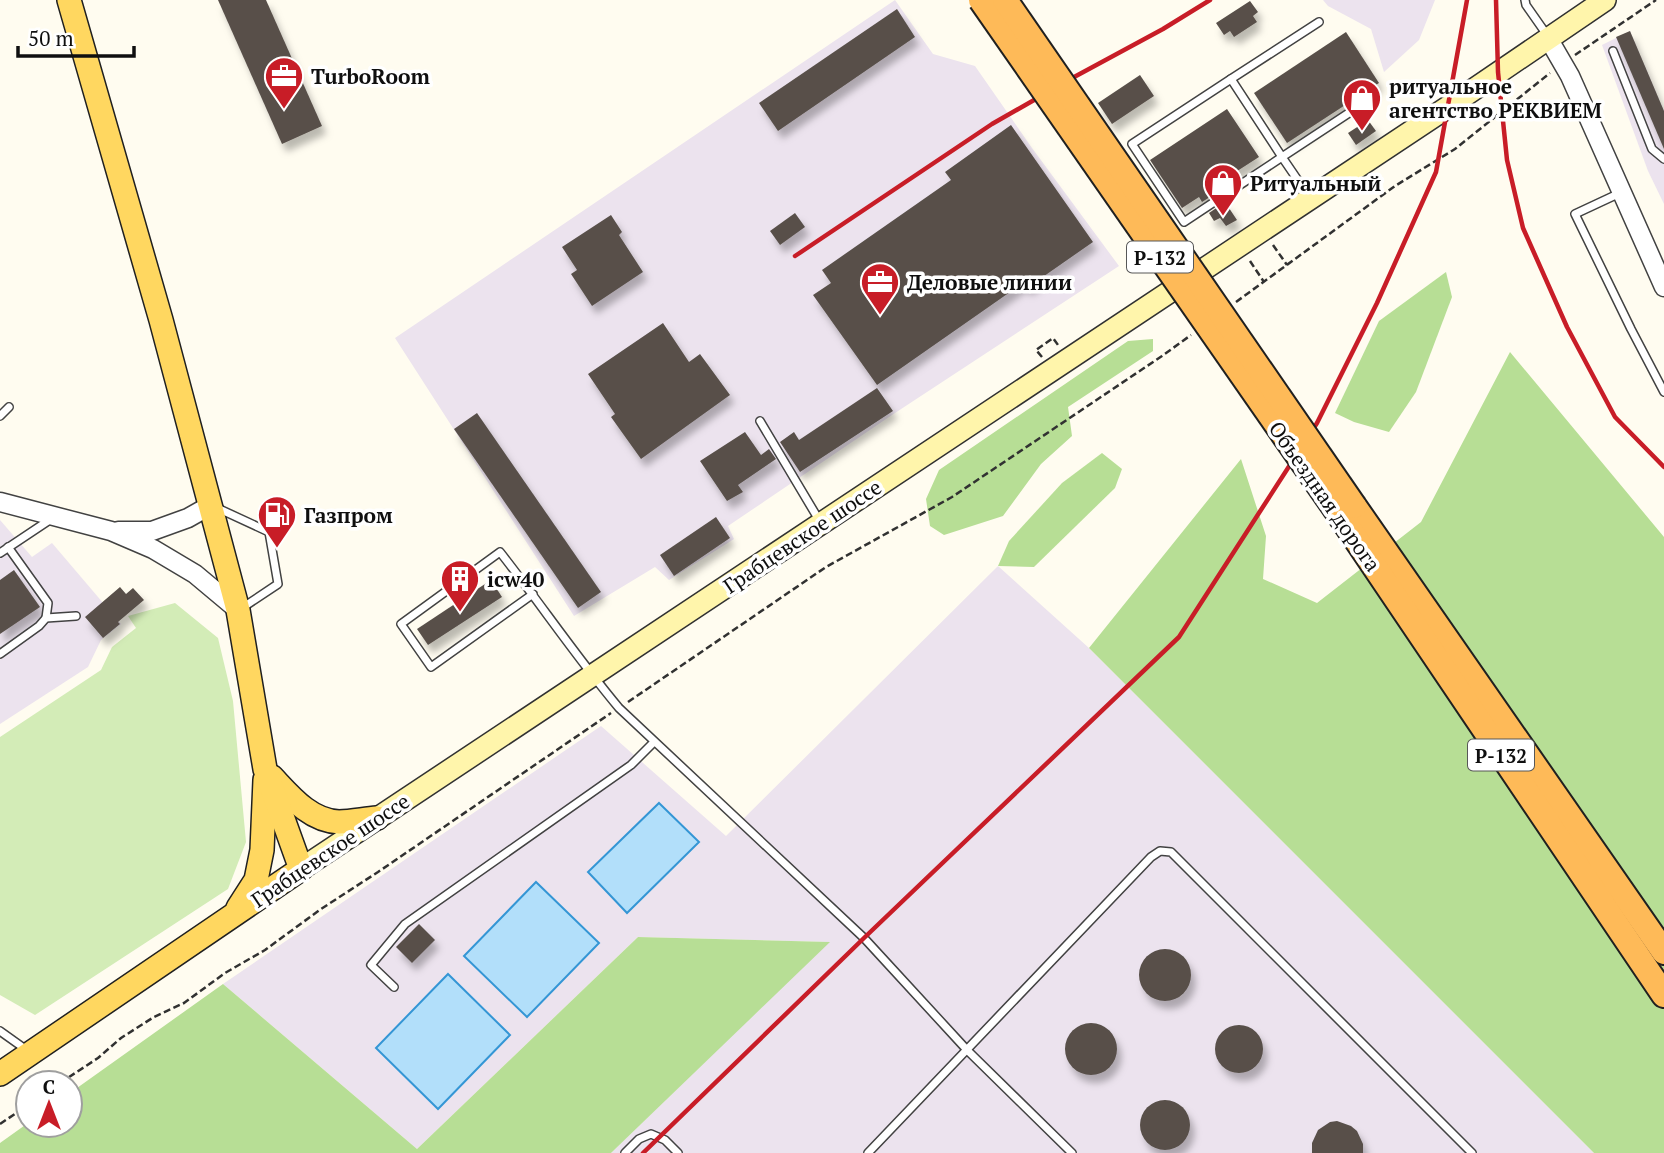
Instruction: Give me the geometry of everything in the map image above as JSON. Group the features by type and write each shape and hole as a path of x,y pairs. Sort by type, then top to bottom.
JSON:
{"highway":[{"name":"Объездная дорога","path":"981,0 1664,952"},
{"name":"Объездная дорога","path":"1005,0 1347,510 1664,995"}],"main road":[{"path":"69,0 161,320 238,610 265,769 301,869"},
{"name":"Грабцевское шоссе","path":"0,1074 377,818 1437,115 1605,0"},
{"path":"265,769 306,810 325,820 339,822 377,818"},
{"path":"232,916 256,880 262,850 265,769"}],"street":[{"path":"1548,38 1564,63 1664,287"},
{"path":"0,502 111,531 153,549 195,573 238,610"},
{"path":"111,531 152,531 188,518 211,505"}],"lane":[{"path":"1525,0 1548,38"},
{"path":"1319,22 1132,144 1184,222 1358,107"},
{"path":"1613,51 1652,149 1664,159"},
{"path":"1231,79 1310,198"},
{"path":"1621,192 1575,215 1664,392"},
{"path":"0,416 9,407"},
{"path":"760,421 821,524"},
{"path":"211,505 270,532 278,584 238,610"},
{"path":"0,553 55,517"},
{"path":"0,654 39,626 46,618 48,603 8,547"},
{"path":"533,594 431,667 401,624 500,552 533,594 592,676 620,708 864,938 967,1049 1072,1153"},
{"path":"46,618 76,616"},
{"path":"394,987 371,965 405,924 631,765 654,742"},
{"path":"868,1153 1151,857 1160,851 1171,852 1472,1153"},
{"path":"0,1031 32,1053"},
{"path":"625,1153 639,1139 651,1134 665,1140 678,1153"}],"path":[{"path":"1233,304 1395,186 1455,149 1564,63 1656,0"},
{"path":"1274,245 1287,265"},
{"path":"1250,260 1264,282"},
{"path":"81,1069 121,1038 154,1017 184,1003 225,973 265,950 321,909 826,567 952,497 1192,334"},
{"path":"1054,338 1059,345 1041,357 1036,350 1054,338"}],"shaded area":[{"path":"895,0 933,54 975,66 1119,266 728,526 734,539 669,580 655,567 574,616 395,338"},
{"path":"1323,0 1435,0 1419,40 1384,72 1371,29 1328,6"},
{"path":"1630,31 1664,111 1664,204 1648,171 1602,45"},
{"path":"0,520 32,557 52,543 121,624 101,640 88,667 0,724"},
{"path":"998,566 1089,648 1594,1153 611,1153 829,942 638,937 417,1149 223,984 601,726 726,836"}],"green space":[{"path":"1446,272 1452,297 1416,392 1389,432 1354,422 1335,413 1379,321"},
{"path":"1153,339 1153,351 1068,407 1072,436 1041,464 1003,516 944,535 930,526 926,499 939,470 1128,341"},
{"path":"1510,352 1664,537 1664,1153 1594,1153 1089,648 1241,459 1266,536 1263,579 1317,603 1421,522"},
{"path":"1102,453 1122,469 1115,488 1034,567 998,566 1009,541 1062,483"},
{"path":"175,603 218,638 233,701 246,842 228,889 35,1015 0,995 0,737 101,670 112,647 136,628 128,616"},
{"path":"638,937 830,942 611,1153 0,1153 0,1143 14,1133 14,1139 84,1139 84,1083 223,984 417,1149"}],"water":[{"path":"659,803 699,842 627,913 588,872"},
{"path":"536,882 599,943 527,1017 464,956"},
{"path":"448,974 510,1035 438,1109 376,1048"}],"building":[{"path":"218,0 266,0 322,126 282,144"},
{"path":"1250,1 1258,12 1253,16 1257,22 1234,37 1230,31 1224,35 1216,23"},
{"path":"897,9 915,37 778,131 759,103"},
{"path":"1630,31 1664,111 1664,149 1616,37"},
{"path":"1346,32 1379,83 1287,143 1254,93"},
{"path":"1140,75 1154,96 1112,124 1098,103"},
{"path":"1227,109 1259,157 1214,186 1218,192 1202,202 1199,197 1182,208 1150,160"},
{"name":"ритуальное агентство РЕКВИЕМ","path":"1368,120 1376,131 1356,145 1348,133"},
{"path":"1011,125 1093,242 1027,288 1023,283 877,385 813,295 831,283 822,270 951,180 945,172"},
{"name":"Ритуальный","path":"1225,202 1237,220 1226,226 1220,218 1214,221 1209,213"},
{"path":"795,213 805,227 780,245 770,231"},
{"path":"611,215 622,232 619,235 643,272 592,306 571,274 577,270 562,247"},
{"path":"663,323 689,362 700,354 730,395 641,459 611,417 615,414 588,374"},
{"path":"877,388 893,411 800,472 780,442 794,432 799,440"},
{"path":"477,413 601,592 578,608 454,429"},
{"path":"745,432 761,455 769,449 776,459 738,485 743,492 727,501 700,461"},
{"path":"716,517 730,538 674,576 660,555"},
{"path":"14,570 40,607 0,634 0,580"},
{"name":"icw40","path":"491,580 502,597 428,645 417,629"},
{"path":"120,587 126,594 133,588 144,600 103,638 85,617"},
{"path":"419,924 435,940 412,963 396,947"},
{"path":"1165,949 1184,956 1191,975 1184,994 1165,1001 1146,994 1139,975 1146,956"},
{"path":"1091,1023 1101,1025 1109,1031 1115,1039 1115,1059 1109,1067 1101,1073 1091,1075 1081,1073 1073,1067 1067,1059 1065,1049 1067,1039 1073,1031 1081,1025"},
{"path":"1239,1025 1256,1032 1263,1049 1256,1066 1239,1073 1222,1066 1215,1049 1222,1032"},
{"path":"1165,1100 1183,1107 1190,1125 1183,1143 1165,1150 1147,1143 1140,1125 1147,1107"},
{"path":"1337,1121 1357,1131 1363,1144 1363,1153 1312,1153 1312,1143 1318,1130"}],"railway":[{"path":"795,256 992,124 1210,0"},
{"path":"643,1153 1179,637 1317,423 1377,303 1436,172 1467,0"},
{"path":"1496,0 1498,72 1507,160 1523,228 1567,327 1615,417 1664,467"}],"place":[{"name":"TurboRoom","path":"284,110"},
{"name":"ритуальное агентство РЕКВИЕМ","path":"1362,132"},
{"name":"Ритуальный","path":"1223,217"},
{"name":"Деловые линии","path":"880,316"},
{"name":"Газпром","path":"277,549"},
{"name":"icw40","path":"460,613"}]}
